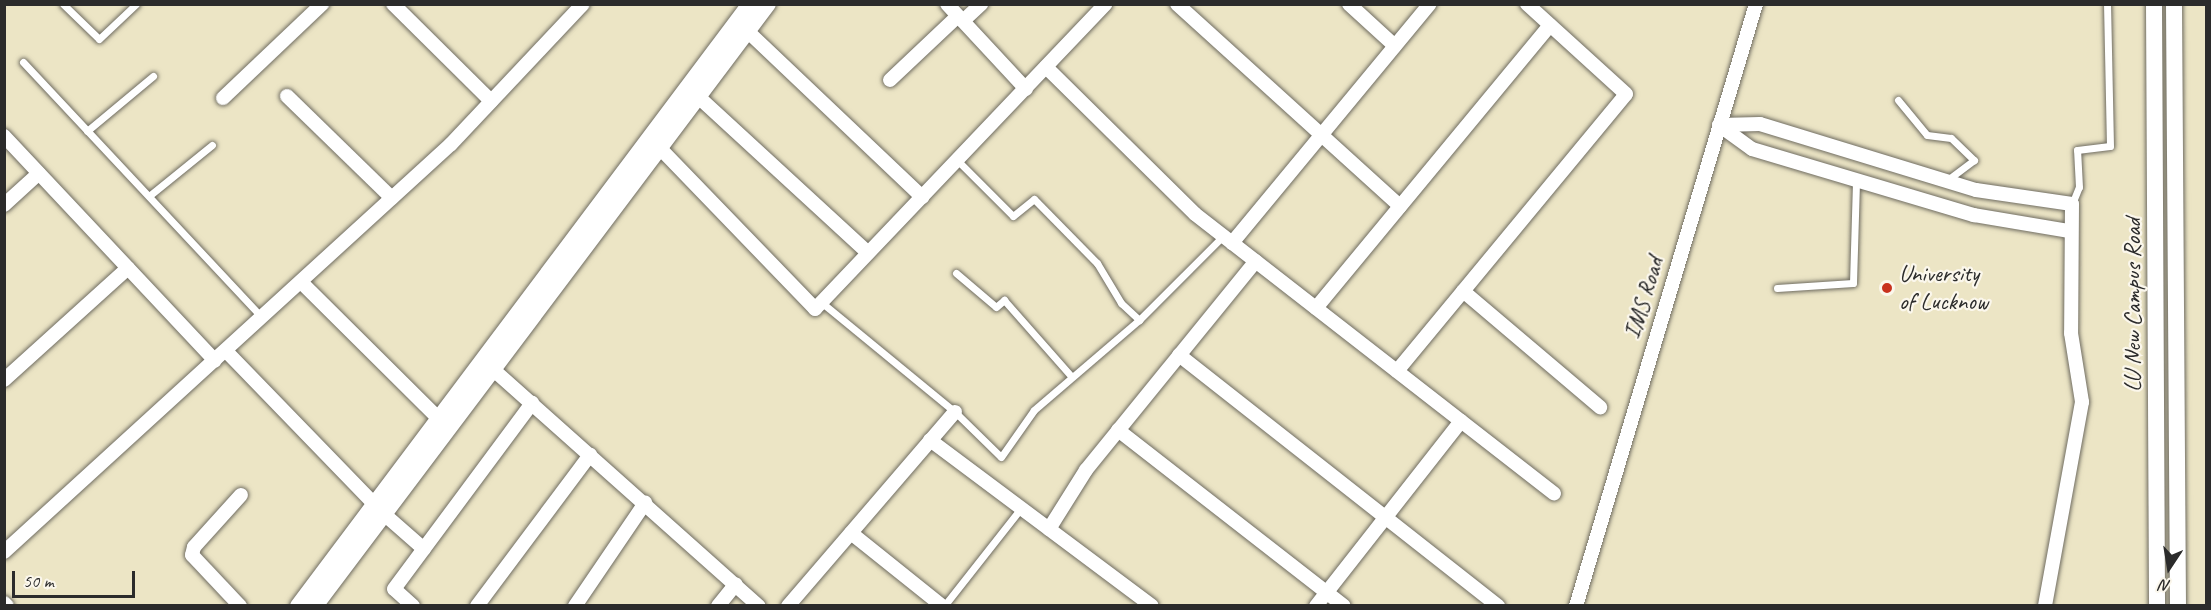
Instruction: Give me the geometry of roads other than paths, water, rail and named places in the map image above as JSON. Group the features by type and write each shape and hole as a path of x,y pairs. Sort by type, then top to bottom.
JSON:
{"street":[{"path":"223,98 322,4"},
{"path":"393,4 491,101"},
{"path":"4,552 392,198 491,101 583,4"},
{"path":"743,26 750,4"},
{"path":"315,606 380,509 693,92 743,26 768,4"},
{"path":"947,4 1026,89"},
{"path":"890,80 960,19 981,4"},
{"path":"655,143 815,309 1105,4"},
{"path":"1177,4 1320,137 1400,206"},
{"path":"1349,4 1395,46"},
{"path":"1228,239 1320,137 1430,4"},
{"path":"1397,371 1626,94 1545,15 1527,4"},
{"name":"IMS Road","path":"1576,606 1756,4"},
{"name":"LU New Campus Road","path":"2154,4 2157,606"},
{"name":"LU New Campus Road","path":"2174,4 2178,606"},
{"path":"1316,308 1400,206 1545,15"},
{"path":"743,26 922,197"},
{"path":"1046,67 1195,214 1554,493"},
{"path":"693,92 868,253"},
{"path":"287,96 392,198"},
{"path":"1719,125 1760,124 1976,190 2072,204 2069,231 2071,333 2082,402 2045,606"},
{"path":"1719,125 1752,149 1856,178 1974,215 2069,231"},
{"path":"4,136 215,361"},
{"path":"4,205 39,174"},
{"path":"1049,529 1086,470 1256,261"},
{"path":"4,380 128,268"},
{"path":"301,282 444,423"},
{"path":"1463,291 1600,407"},
{"path":"226,351 380,509 424,549"},
{"path":"1179,355 1384,519 1498,606"},
{"path":"488,365 759,606"},
{"path":"413,606 394,589 532,403"},
{"path":"788,606 955,412"},
{"path":"1316,606 1461,421"},
{"path":"1118,430 1344,606"},
{"path":"930,441 1049,529 1143,603"},
{"path":"477,606 590,455"},
{"path":"240,606 192,555 194,547 241,495"},
{"path":"574,606 645,503"},
{"path":"298,606 380,509"},
{"path":"851,532 943,606"},
{"path":"718,606 736,584"}],"lane":[{"path":"63,4 99,39 136,4"},
{"path":"2072,204 2079,181 2077,150 2110,146 2107,4"},
{"path":"23,62 262,317"},
{"path":"87,130 153,76"},
{"path":"1898,100 1927,135 1951,138 1974,159 1946,181"},
{"path":"149,196 212,145"},
{"path":"957,160 1013,216 1034,199 1097,262 1121,303 1139,320"},
{"path":"1777,288 1853,283 1856,178"},
{"path":"822,302 955,412 1000,457 1034,410 1139,320 1228,239"},
{"path":"956,273 996,307 1004,300 1071,376"},
{"path":"943,606 1021,508"}],"place":[{"name":"University of Lucknow","path":"1887,288"}]}
